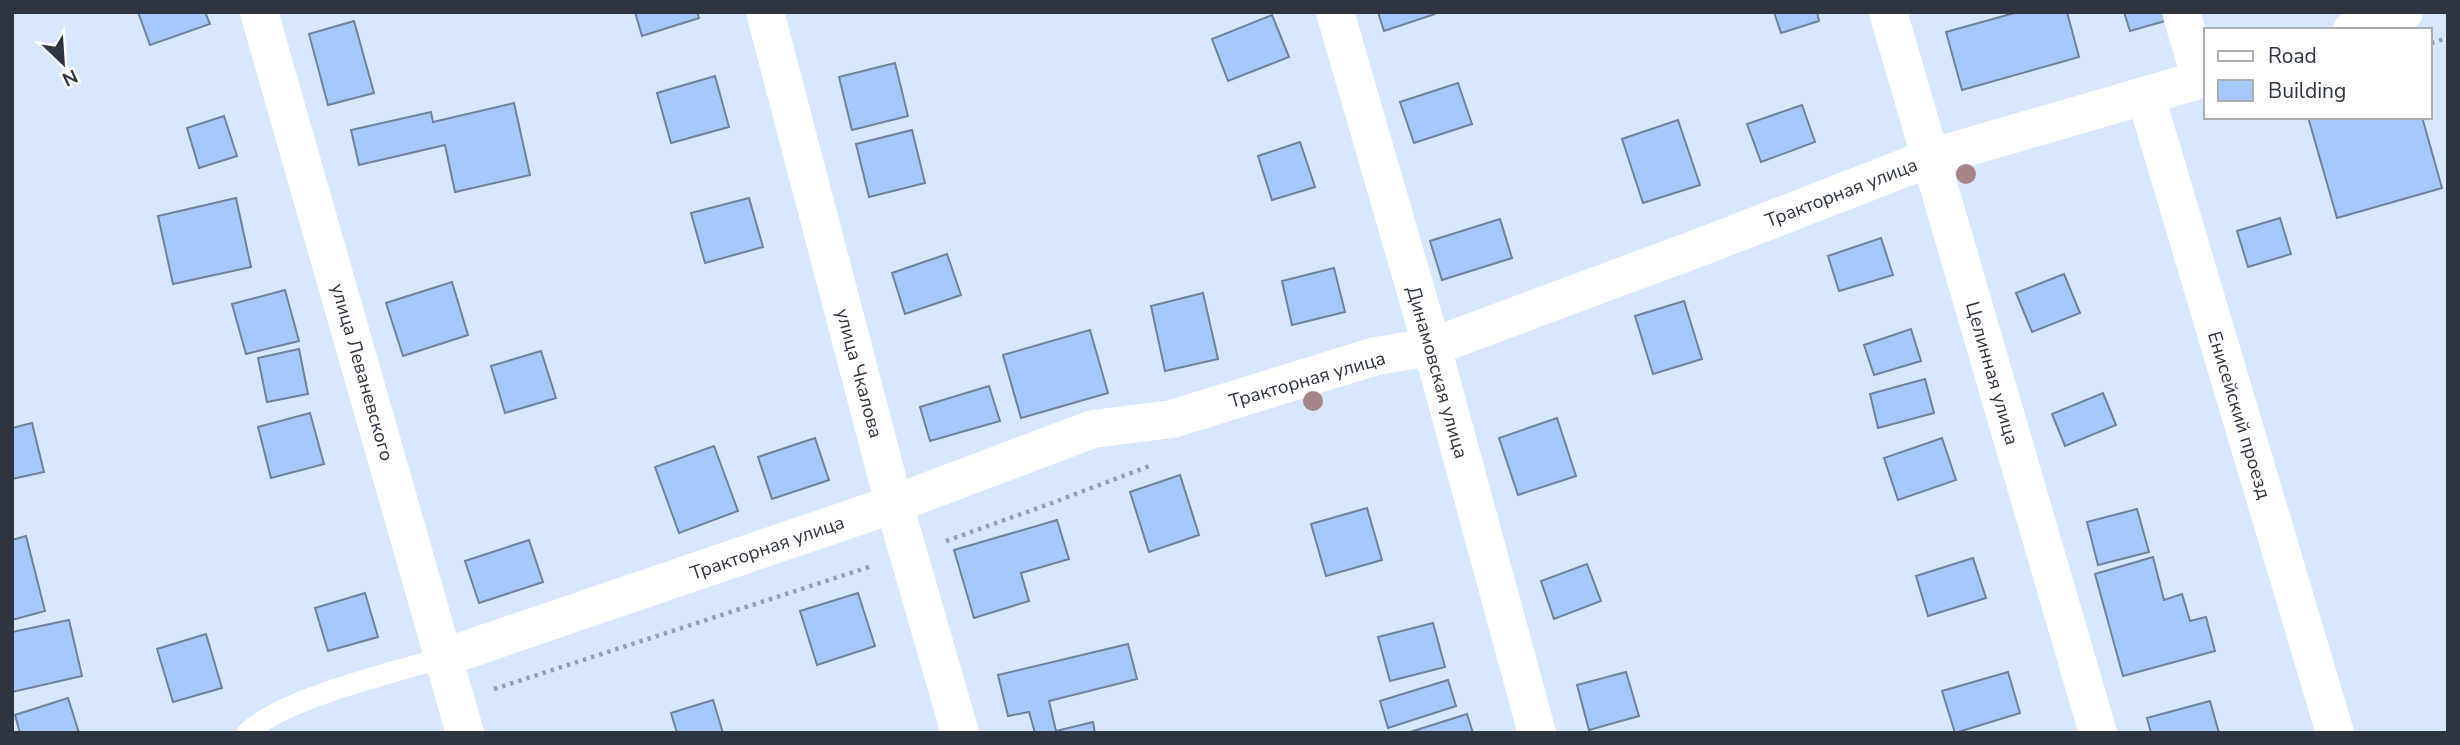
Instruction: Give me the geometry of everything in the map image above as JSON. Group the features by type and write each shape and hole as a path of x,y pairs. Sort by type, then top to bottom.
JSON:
{"street":[{"name":"улица Леваневского","path":"259,12 465,733"},
{"name":"улица Чкалова","path":"765,12 894,504 960,733"},
{"name":"Динамовская улица","path":"1335,12 1432,347 1537,733"},
{"name":"Целинная улица","path":"1888,12 2098,733"},
{"path":"2181,12 2204,79"},
{"path":"2357,28 2404,12"},
{"name":"Тракторная улица","path":"445,657 894,504 1093,429 1172,419 1376,356 1432,347 1930,158 2204,79"},
{"name":"Енисейский проезд","path":"2146,97 2335,733"}],"lane":[{"path":"247,733 258,722 315,697 445,657"}],"building":[{"path":"138,12 205,12 210,24 150,45"},
{"path":"635,12 697,12 699,18 642,36"},
{"path":"1378,12 1435,12 1435,14 1384,31"},
{"path":"1774,12 1817,12 1819,21 1781,33"},
{"path":"2018,12 2067,12 2079,57 1962,90 1946,32"},
{"path":"2124,12 2162,12 2165,21 2130,31"},
{"path":"1272,15 1289,57 1228,81 1212,39"},
{"path":"354,21 374,93 328,105 309,34"},
{"path":"895,63 908,116 852,130 839,77"},
{"path":"715,76 729,127 671,143 657,93"},
{"path":"1458,83 1472,124 1414,143 1400,102"},
{"path":"514,103 530,175 455,192 445,145 359,165 351,130 431,112 433,122"},
{"path":"1802,105 1815,142 1761,162 1747,124"},
{"path":"224,116 237,156 199,168 187,128"},
{"path":"2309,119 2423,119 2442,188 2337,218"},
{"path":"1678,120 1700,185 1643,203 1622,139"},
{"path":"912,130 925,183 869,197 856,144"},
{"path":"1300,142 1315,187 1272,200 1258,156"},
{"path":"236,198 251,267 173,284 158,216"},
{"path":"749,198 763,247 705,263 691,213"},
{"path":"2280,218 2291,254 2248,267 2237,231"},
{"path":"1500,219 1512,258 1442,280 1430,241"},
{"path":"1881,238 1893,275 1839,291 1828,256"},
{"path":"947,254 961,295 905,314 892,273"},
{"path":"1334,268 1345,312 1292,325 1282,281"},
{"path":"2064,274 2080,313 2032,332 2016,293"},
{"path":"452,282 468,335 403,356 386,303"},
{"path":"285,290 299,341 246,354 232,304"},
{"path":"1203,293 1218,359 1165,371 1151,306"},
{"path":"1684,301 1702,359 1653,374 1635,316"},
{"path":"1911,329 1921,361 1874,375 1864,345"},
{"path":"1090,330 1108,393 1021,418 1003,355"},
{"path":"299,349 308,394 267,402 258,358"},
{"path":"541,351 556,398 505,413 491,366"},
{"path":"1925,379 1934,413 1878,428 1870,394"},
{"path":"989,386 1000,421 930,441 920,407"},
{"path":"2103,393 2116,425 2065,446 2052,414"},
{"path":"310,413 324,464 271,478 258,427"},
{"path":"1557,418 1576,476 1518,495 1499,438"},
{"path":"32,423 44,472 12,479 12,428"},
{"path":"815,438 829,480 772,499 758,457"},
{"path":"1942,438 1956,480 1898,500 1884,458"},
{"path":"714,446 738,511 679,533 655,467"},
{"path":"1180,475 1199,535 1149,552 1130,492"},
{"path":"1367,508 1382,560 1326,576 1311,524"},
{"path":"2137,509 2149,552 2098,565 2087,522"},
{"path":"1057,520 1069,559 1021,573 1029,601 974,618 954,550"},
{"path":"26,536 45,611 12,620 12,540"},
{"path":"529,540 543,582 479,603 465,561"},
{"path":"2153,557 2164,600 2182,594 2190,621 2206,617 2215,651 2123,676 2095,574"},
{"path":"1973,558 1986,598 1928,616 1916,576"},
{"path":"1587,564 1601,601 1554,619 1541,581"},
{"path":"365,593 378,637 328,651 315,608"},
{"path":"858,593 875,646 817,665 800,611"},
{"path":"69,620 82,676 12,692 12,632"},
{"path":"1433,623 1445,667 1390,681 1378,637"},
{"path":"206,634 222,688 173,702 157,649"},
{"path":"1128,644 1137,679 1049,701 1056,731 1093,722 1095,733 1035,733 1029,712 1008,716 998,675"},
{"path":"1626,672 1639,716 1589,730 1577,685"},
{"path":"2008,672 2020,713 1955,733 1942,691"},
{"path":"1448,680 1456,706 1388,728 1380,701"},
{"path":"68,698 79,733 20,733 15,715"},
{"path":"713,700 723,733 677,733 671,713"},
{"path":"2210,701 2219,733 2151,733 2147,718"},
{"path":"1467,714 1473,733 1407,733"}]}
